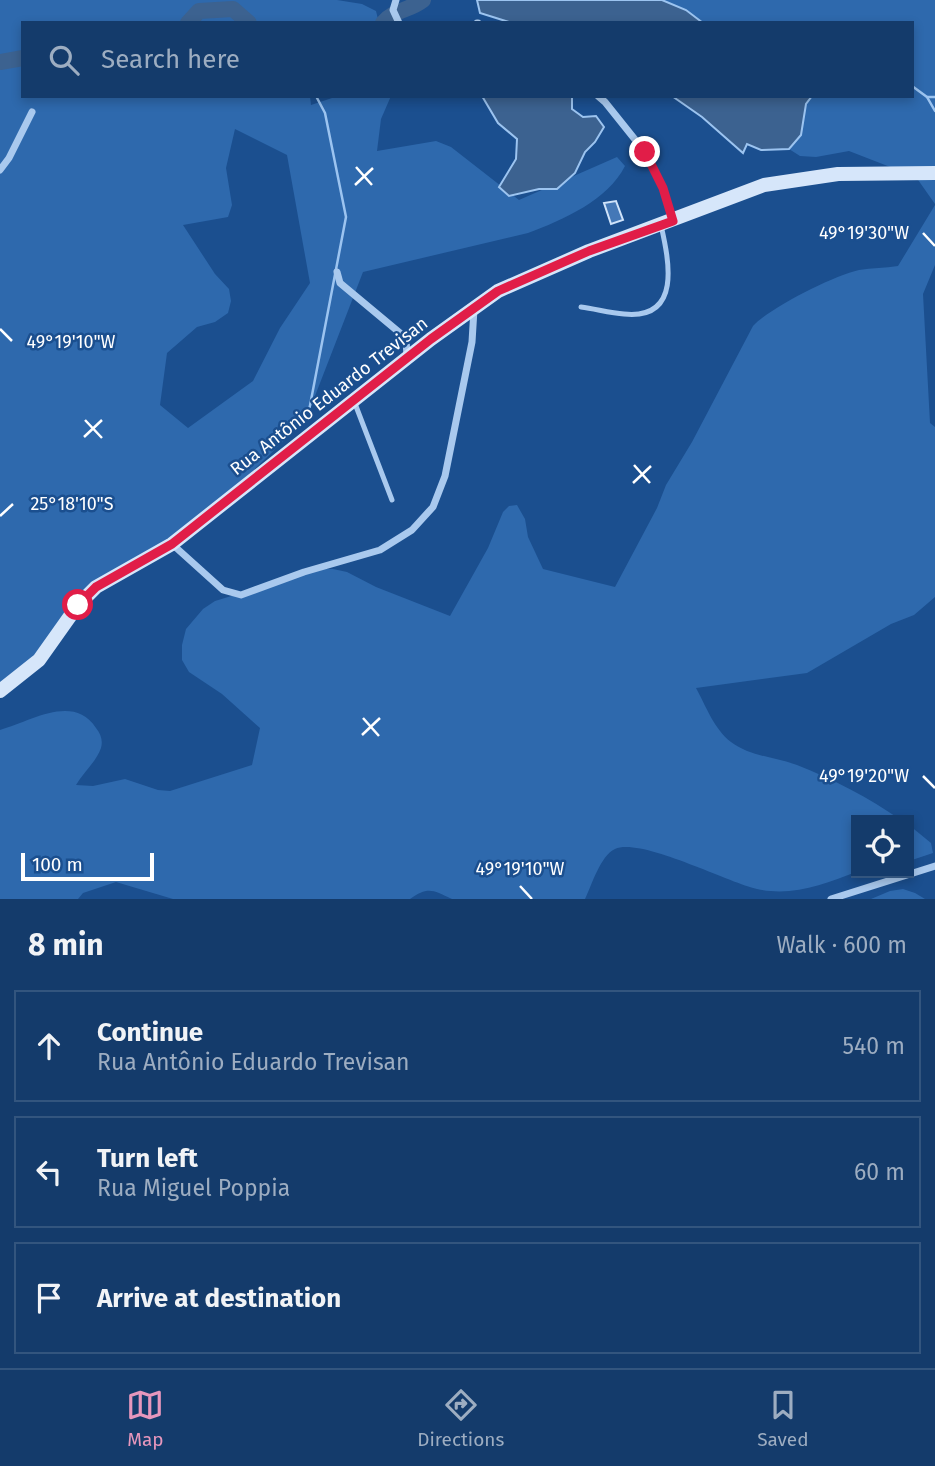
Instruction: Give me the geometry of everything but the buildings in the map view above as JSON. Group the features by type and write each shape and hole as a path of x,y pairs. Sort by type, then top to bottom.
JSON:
{"street":[{"path":"396,0 393,10 398,21"},
{"path":"600,98 645,152 663,188 667,223"},
{"path":"0,170 32,113"},
{"name":"Rua Antônio Eduardo Trevisan","path":"0,691 39,660 78,605 96,587 172,544 407,358 498,291 589,251 764,185 838,174 935,173"},
{"path":"337,272 340,283 407,338 407,358"},
{"path":"172,544 223,590 241,595 304,572 380,550 412,530 433,507 445,476 472,342 474,308"},
{"path":"831,899 935,866"}],"lane":[{"path":"581,307 626,315 639,314 660,303 666,294 669,281 667,223"},
{"path":"354,401 392,500"}],"shaded area":[{"path":"0,0 337,0 362,4 376,11 378,21 21,21 21,98 310,98 311,105 332,98 390,98 381,119 377,151 436,141 451,147 519,200 617,157 625,166 608,189 596,199 542,228 363,272 308,414 297,428 233,490 149,555 97,582 41,650 0,691","holes":["235,129 287,155 310,283 280,328 253,381 188,428 160,405 167,353 197,327 215,322 228,313 231,301 229,289 215,274 183,225 228,217 232,205 226,168"]},
{"path":"477,0 662,0 686,10 700,21 506,21 480,13"},
{"path":"662,0 935,0 935,204 916,177 849,151 816,157 800,156 789,149 801,135 806,104 810,98 914,98 914,21 701,21"},
{"path":"483,98 572,98 572,109 583,117 596,116 604,127 585,152 575,173 557,189 539,189 509,196 499,187 516,159 517,139 498,123"},
{"path":"675,98 810,98 806,104 801,135 789,149 761,150 747,144 743,153 702,117"},
{"path":"935,205 935,265 923,294 930,423 935,427 935,597 914,615 891,624 807,673 696,688 720,731 738,747 824,776 893,815 851,815 851,874 808,888 770,891 743,885 644,849 627,847 615,849 605,858 585,899 452,899 440,893 426,891 410,899 173,899 116,882 83,893 78,899 0,899 0,730 63,711 76,712 87,718 99,733 102,745 76,785 93,786 125,779 158,790 170,791 252,765 260,728 222,694 189,672 182,660 186,629 203,609 215,601 320,569 333,569 347,572 376,587 450,616 488,548 503,512 509,506 517,505 525,519 528,537 543,569 615,587 657,508 666,485 692,442 753,326 803,293 834,279 859,270 898,266"},
{"path":"914,829 931,843 933,853 914,859"},
{"path":"903,889 925,899 871,899 890,891"}],"waterway":[{"path":"385,21 423,0"},
{"path":"190,21 199,11 233,9 247,21"},
{"path":"0,62 21,58"},
{"path":"914,87 927,97 935,111"},
{"path":"927,97 935,97"},
{"path":"308,416 346,217 325,113 317,98"}],"route":[{"path":"78,605 96,587 172,544 431,339 498,291 589,251 673,221 663,188 645,152"}]}
